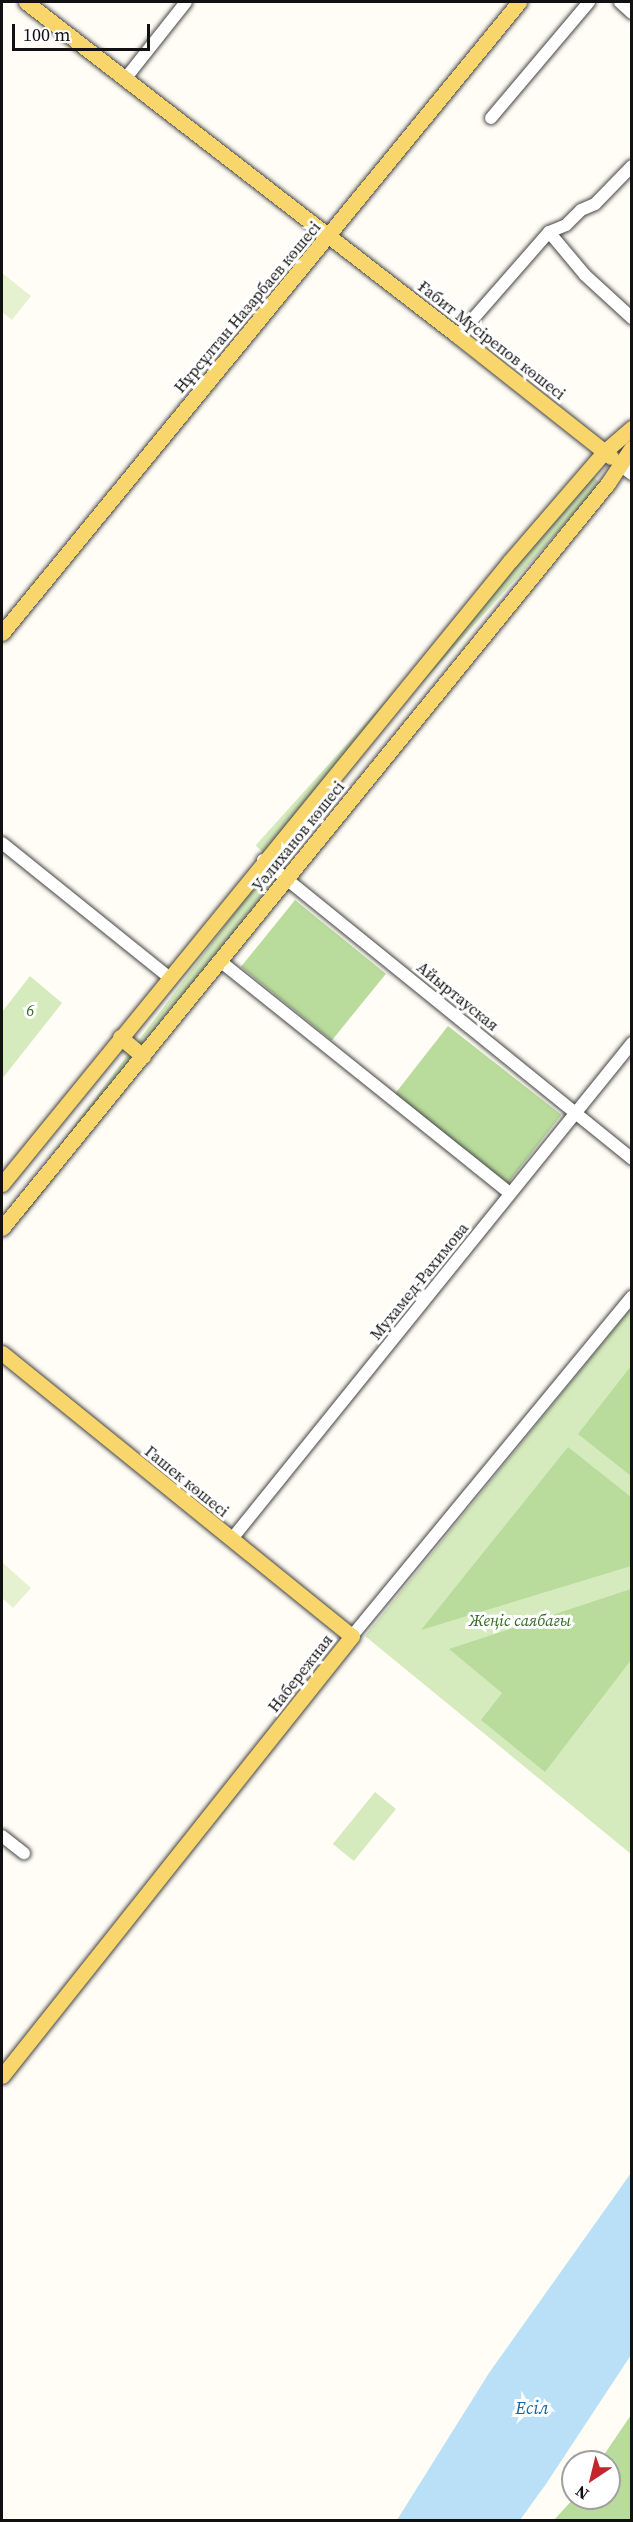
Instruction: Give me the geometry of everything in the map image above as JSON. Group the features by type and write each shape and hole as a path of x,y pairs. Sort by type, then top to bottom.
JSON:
{"main road":[{"path":"26,2 125,79"},
{"name":"Нұрсұлтан Назарбаев көшесі","path":"2,633 519,2"},
{"name":"Ғабит Мүсірепов көшесі","path":"125,79 459,336 626,469"},
{"name":"Уәлиханов көшесі","path":"2,1184 263,860 510,561 604,452 632,428"},
{"name":"Уәлиханов көшесі","path":"2,1228 286,879 626,469 632,447"},
{"path":"120,1037 143,1056"},
{"name":"Гашек көшесі","path":"2,1353 352,1636"},
{"name":"Набережная","path":"2,2075 352,1636"}],"street":[{"path":"125,79 186,2"},
{"path":"491,118 590,2"},
{"path":"620,2 632,13"},
{"path":"459,336 549,232 566,225 581,210 595,204 632,166"},
{"path":"549,232 585,275 632,318"},
{"path":"2,843 170,978"},
{"name":"Айыртауская","path":"263,860 632,1159"},
{"path":"220,961 510,1193"},
{"name":"Мухамед-Рахимова","path":"231,1540 632,1043"},
{"name":"Набережная","path":"352,1636 632,1296"},
{"path":"2,1836 24,1853"}],"green space":[{"path":"2,273 31,296 12,320 2,312"},
{"path":"590,474 601,484 267,856 255,846"},
{"path":"264,874 276,883 26,1214 14,1205"},
{"path":"295,900 386,974 332,1040 241,967"},
{"name":"6","path":"30,976 62,1003 2,1079 2,1012"},
{"path":"448,1026 561,1115 508,1183 394,1095"},
{"name":"Жеңіс саябағы","path":"631,1308 631,1854 365,1636"},
{"path":"631,1366 631,1476 578,1434"},
{"path":"568,1447 631,1497 631,1566 421,1630"},
{"path":"2,1562 31,1588 13,1608 2,1598"},
{"path":"631,1589 631,1660 545,1772 481,1720 502,1693 449,1649"},
{"path":"375,1792 396,1809 354,1861 333,1844"},
{"path":"631,2415 631,2520 554,2520 563,2510 621,2510 621,2450 607,2450"}],"water":[{"name":"Есіл","path":"631,2173 631,2355 568,2450 561,2450 561,2461 546,2484 520,2520 397,2520 489,2373"}]}
